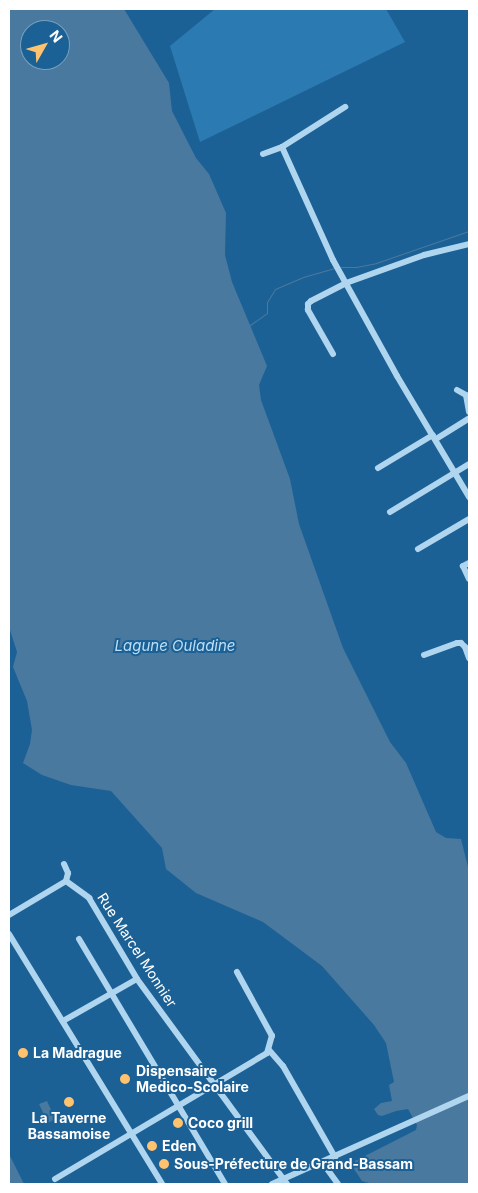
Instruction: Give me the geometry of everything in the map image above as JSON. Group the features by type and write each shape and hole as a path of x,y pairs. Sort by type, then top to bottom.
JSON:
{"street":[{"path":"263,154 282,147 346,107"},
{"path":"282,147 346,283 397,376 469,497"},
{"path":"333,354 313,321 308,304 346,283 424,255 469,244"},
{"path":"457,390 466,395 469,412"},
{"path":"378,468 469,418"},
{"path":"390,512 469,464"},
{"path":"418,549 469,519"},
{"path":"469,563 463,566 469,579"},
{"path":"424,655 461,643 469,658"},
{"path":"9,916 66,880 68,872 64,864"},
{"name":"Rue Marcel Monnier","path":"66,880 83,892 92,902 137,979 285,1182"},
{"path":"9,934 162,1184"},
{"path":"79,939 225,1184"},
{"path":"55,1179 262,1058 269,1050 272,1036 237,972"},
{"path":"63,1021 137,979"},
{"path":"269,1050 283,1066 335,1157"},
{"path":"272,1184 285,1182 322,1162 469,1096"},
{"path":"322,1162 338,1184"}],"shaded area":[{"path":"215,9 386,9 405,42 200,142 170,46"}],"water":[{"name":"Lagune Ouladine","path":"9,9 124,9 169,83 172,111 196,158 209,174 226,213 225,255 232,282 267,366 259,385 261,400 290,479 299,524 343,648 390,742 406,763 436,832 446,838 461,839 469,871 469,1184 372,1184 362,1181 354,1169 355,1161 416,1130 417,1125 408,1109 382,1116 378,1115 374,1109 381,1103 392,1101 389,1085 394,1082 386,1043 374,1025 322,966 263,922 196,893 166,869 162,848 111,791 71,785 42,775 23,763 30,744 32,730 27,701 13,667 17,652 9,627"},
{"path":"47,1101 55,1119 48,1123 39,1104"},
{"path":"9,1154 24,1184 9,1184"}],"waterway":[{"path":"341,267 356,267 376,263 469,231"},
{"path":"250,325 267,313 267,302 275,289 303,277 334,268"}],"place":[{"name":"La Madrague","path":"23,1053"},
{"name":"Dispensaire Medico-Scolaire","path":"125,1079"},
{"name":"La Taverne Bassamoise","path":"69,1102"},
{"name":"Coco grill","path":"178,1123"},
{"name":"Eden","path":"152,1146"},
{"name":"Sous-Préfecture de Grand-Bassam","path":"164,1164"}]}
